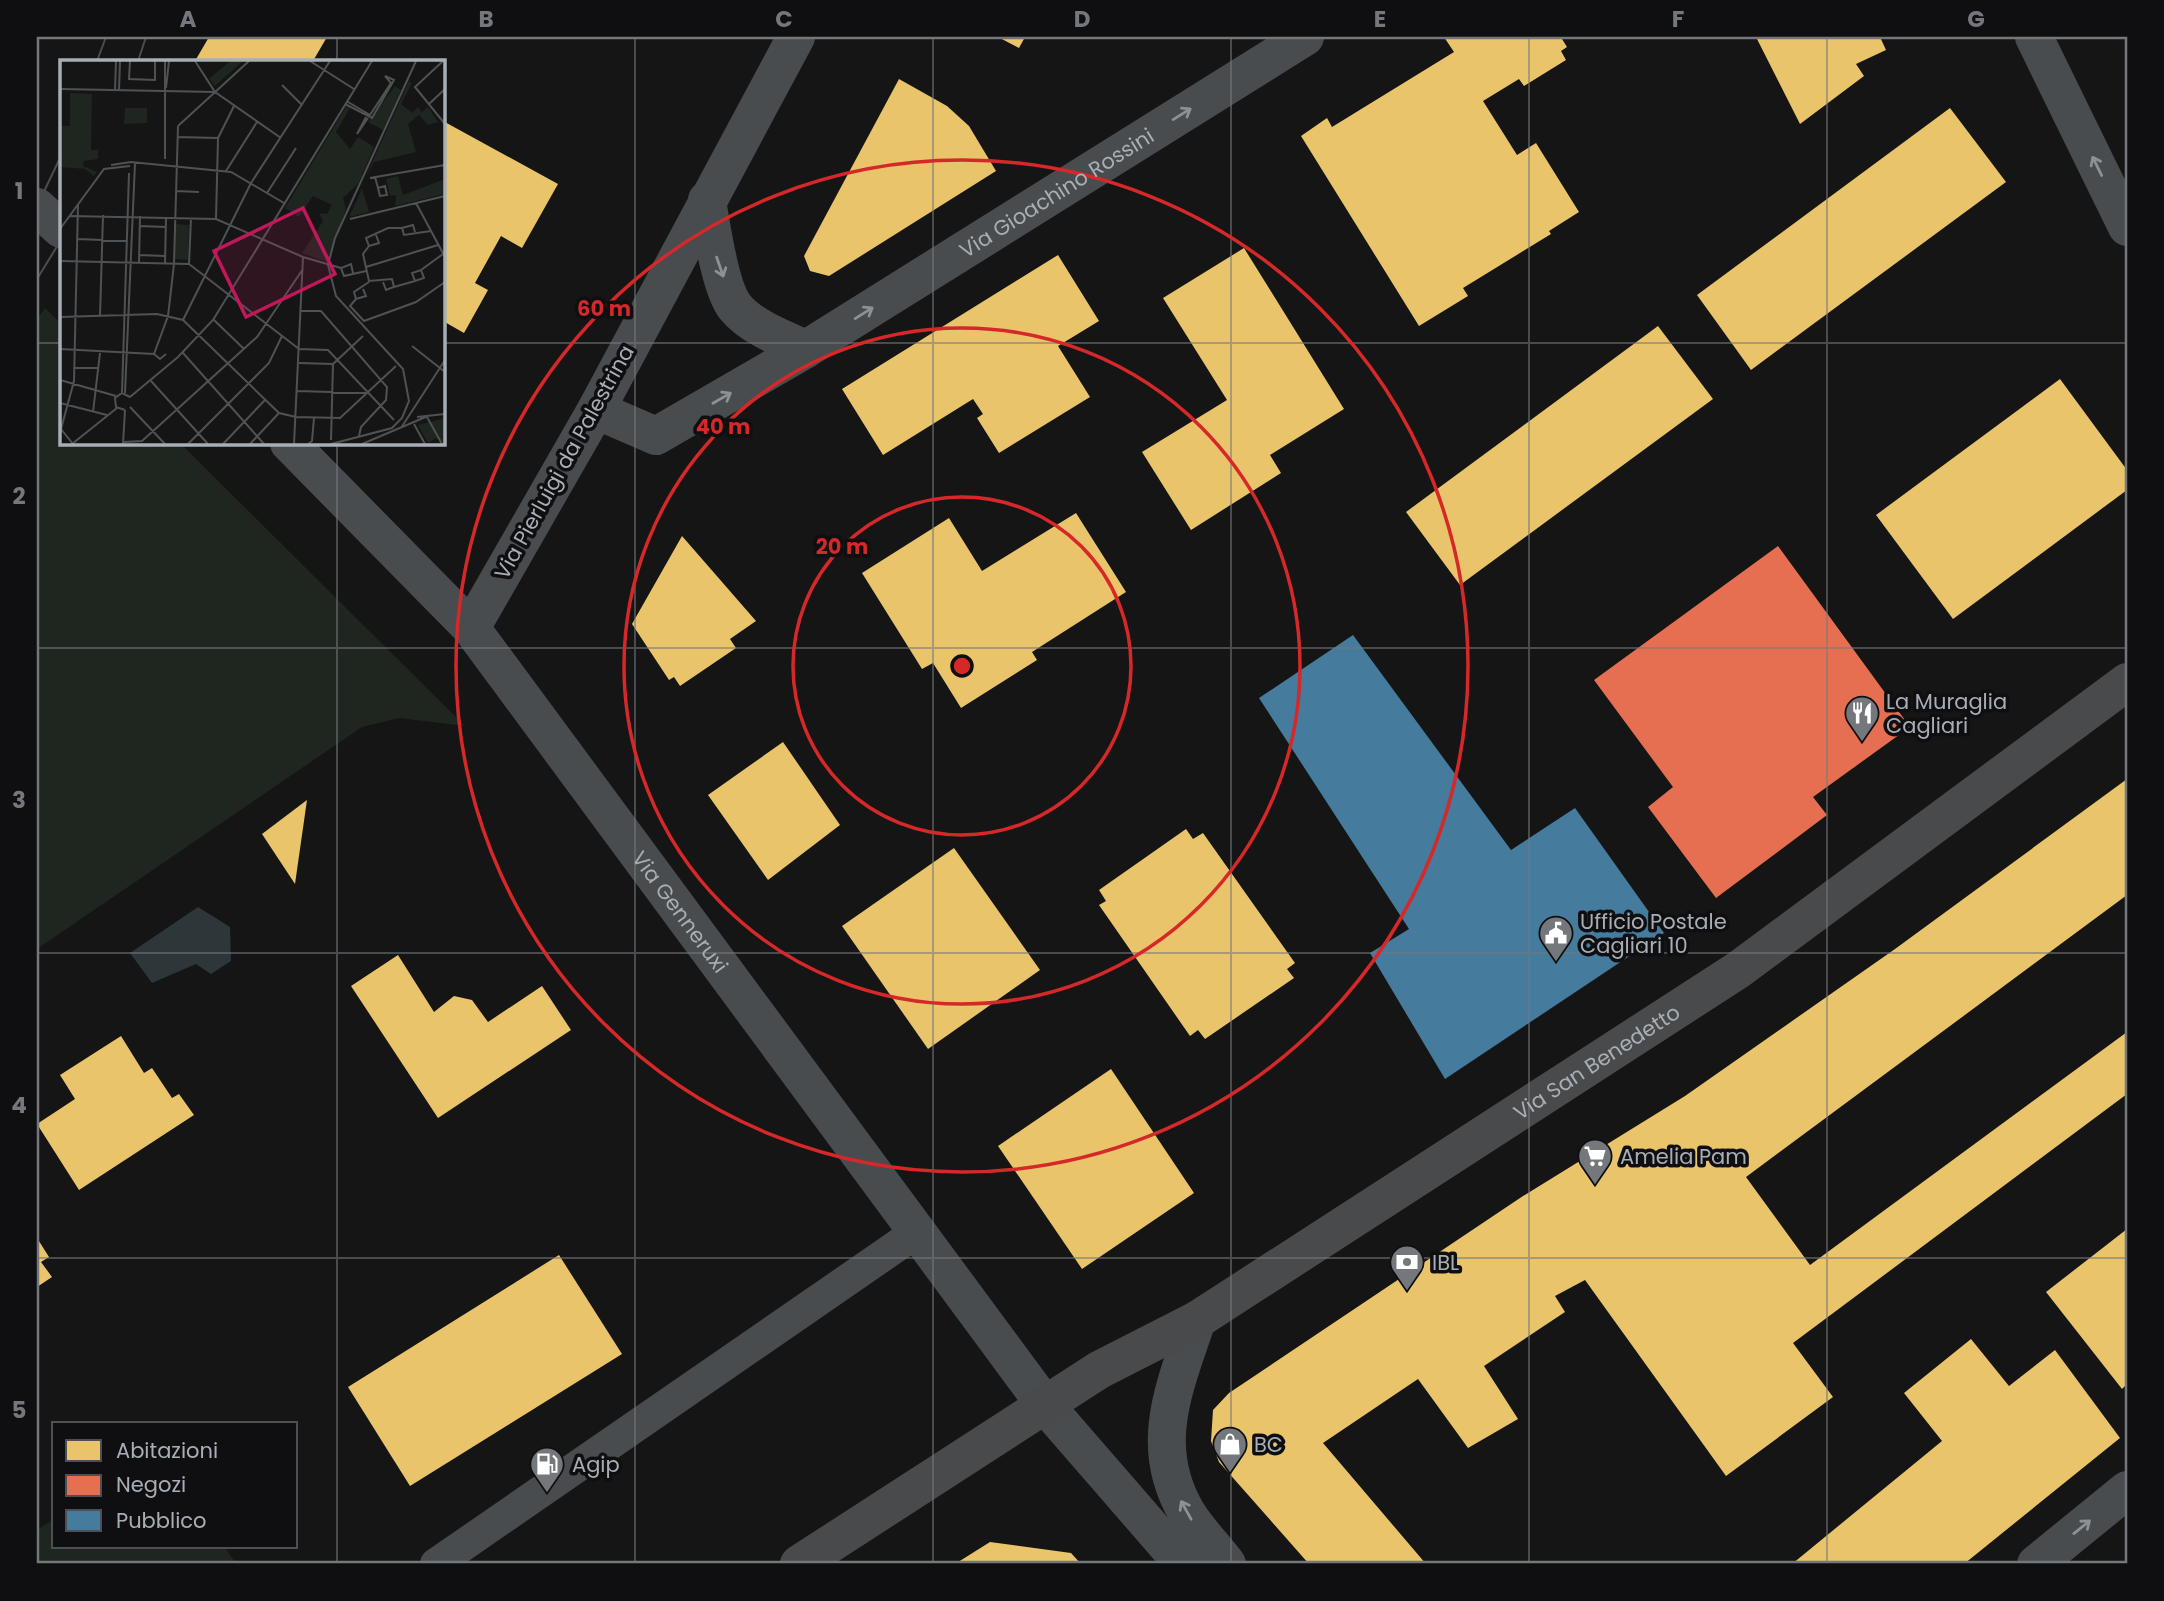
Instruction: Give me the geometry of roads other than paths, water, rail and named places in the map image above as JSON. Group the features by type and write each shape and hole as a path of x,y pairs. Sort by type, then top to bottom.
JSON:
{"main road":[{"name":"Via San Benedetto","path":"799,1564 1099,1370 1198,1320 1738,970 2127,682"}],"street":[{"name":"Via Pierluigi da Palestrina","path":"471,628 596,410 796,37"},
{"name":"Via Gioachino Rossini","path":"596,410 656,436 806,349 1305,37"},
{"path":"2034,37 2127,227"},
{"path":"707,200 716,257 734,306 773,334 806,349"},
{"path":"37,207 60,228"},
{"name":"Via Genneruxi","path":"290,444 471,628 1045,1405 1183,1564"},
{"path":"1198,1320 1170,1401 1165,1433 1172,1481 1187,1513 1227,1564"},
{"path":"2036,1564 2127,1490"}],"lane":[{"path":"436,1564 917,1233"}],"tram line":[{"path":"97,60 106,37"},
{"path":"138,60 146,37"},
{"path":"37,206 60,158"},
{"path":"37,279 60,242"}],"place":[{"name":"La Muraglia Cagliari","path":"1862,743"},
{"name":"Ufficio Postale Cagliari 10","path":"1556,963"},
{"name":"Amelia Pam","path":"1595,1186"},
{"name":"IBL","path":"1407,1292"},
{"name":"BC","path":"1230,1474"},
{"name":"Agip","path":"547,1494"}]}
